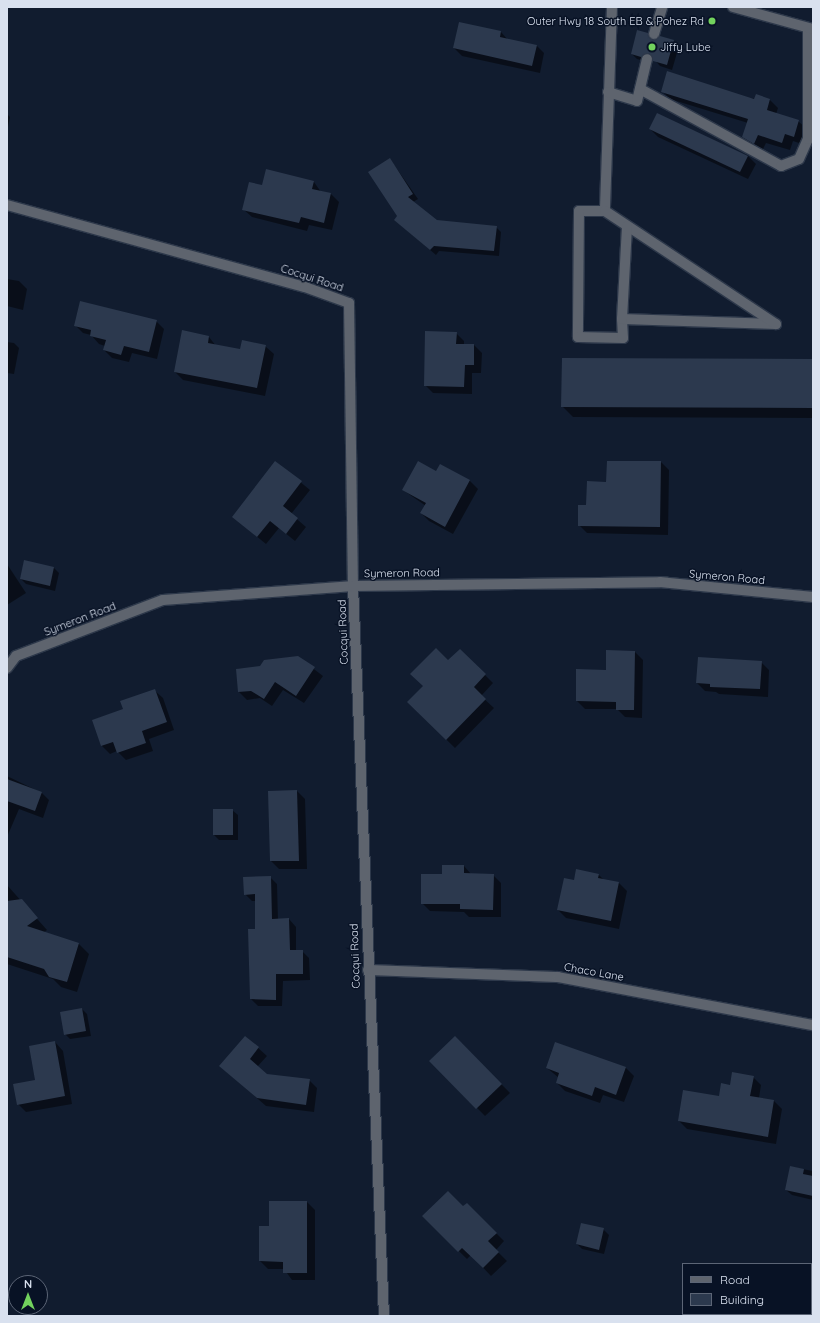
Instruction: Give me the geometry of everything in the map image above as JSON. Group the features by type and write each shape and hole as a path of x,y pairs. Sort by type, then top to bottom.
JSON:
{"street":[{"path":"605,211 612,7"},
{"path":"654,34 662,7"},
{"path":"640,89 780,166 799,159 808,139 811,28 733,7"},
{"path":"608,92 637,102 647,59"},
{"name":"Cocqui Road","path":"7,205 305,287 349,303 353,586 368,970 384,1316"},
{"path":"622,319 776,324 605,211 579,211 578,337 623,338 622,319 627,226"},
{"name":"Symeron Road","path":"7,668 16,656 163,600 353,586 660,582 813,597"},
{"name":"Chaco Lane","path":"368,970 558,977 813,1025"}],"building":[{"path":"459,22 501,31 500,37 537,45 532,66 453,48"},
{"name":"Jiffy Lube","path":"637,30 648,33 653,40 660,36 674,40 667,65 653,61 649,53 641,57 631,54"},
{"path":"667,71 754,99 756,94 770,99 767,110 799,120 794,137 785,134 782,143 758,135 754,144 742,137 748,119 661,92"},
{"path":"657,113 748,156 740,172 649,129"},
{"path":"390,158 413,194 408,197 437,220 497,226 494,251 434,246 430,250 394,220 397,216 368,172"},
{"path":"266,169 314,181 312,189 331,193 324,223 301,217 299,223 242,210 249,182 262,185"},
{"path":"80,301 157,320 149,352 124,346 121,355 103,350 106,340 90,336 91,330 74,326"},
{"path":"182,330 209,336 208,343 240,349 242,340 266,345 257,388 174,372"},
{"path":"425,331 457,332 456,344 474,344 474,365 465,365 464,387 424,386"},
{"path":"562,358 813,359 813,408 561,407"},
{"path":"275,461 302,481 283,506 298,518 286,534 270,521 257,537 232,517"},
{"path":"418,461 436,471 440,464 470,480 445,527 420,513 426,503 402,490"},
{"path":"607,461 661,461 660,527 578,526 578,505 586,505 587,481 606,482"},
{"path":"24,560 54,567 50,586 20,579"},
{"path":"436,648 448,660 460,649 486,674 474,687 486,699 446,740 407,702 423,686 410,674"},
{"path":"606,650 635,651 634,710 616,710 616,702 576,701 576,669 606,670"},
{"path":"298,656 315,667 296,696 275,682 264,699 251,691 238,692 236,669 260,666 264,660"},
{"path":"698,657 762,661 760,689 710,687 710,684 696,683"},
{"path":"155,689 167,722 142,731 146,743 117,753 113,742 101,746 92,720 123,709 120,701"},
{"path":"7,779 42,792 35,811 7,801"},
{"path":"297,790 299,861 270,861 268,791"},
{"path":"213,809 233,809 233,835 213,835"},
{"path":"442,865 464,865 464,873 494,874 493,910 460,909 460,904 421,904 421,874 442,874"},
{"path":"576,869 599,874 598,878 619,882 611,921 557,910 564,878 574,880"},
{"path":"271,876 272,919 289,918 290,950 303,950 303,974 276,974 276,1000 250,999 248,929 255,929 255,894 244,895 243,877"},
{"path":"22,899 38,918 27,926 79,943 67,982 49,977 44,969 7,957 7,901"},
{"path":"82,1008 86,1031 64,1035 60,1012"},
{"path":"245,1036 259,1047 250,1059 267,1074 310,1079 306,1105 257,1098 219,1066"},
{"path":"455,1036 502,1084 476,1109 429,1061"},
{"path":"55,1041 65,1096 17,1105 13,1084 35,1080 29,1046"},
{"path":"555,1042 626,1067 616,1095 595,1087 592,1096 556,1083 559,1073 546,1068"},
{"path":"732,1072 754,1076 750,1096 774,1100 768,1137 678,1121 683,1090 719,1096 721,1083 730,1085"},
{"path":"790,1166 804,1169 803,1174 813,1176 813,1196 785,1190"},
{"path":"448,1191 463,1206 467,1203 497,1233 488,1241 499,1252 483,1268 462,1248 458,1252 422,1216"},
{"path":"269,1201 307,1201 307,1273 283,1273 283,1262 259,1261 259,1226 269,1226"},
{"path":"581,1223 604,1228 599,1250 576,1244"}],"place":[{"name":"Outer Hwy 18 South EB & Pohez Rd","path":"712,21"},
{"name":"Jiffy Lube","path":"652,47"}]}
